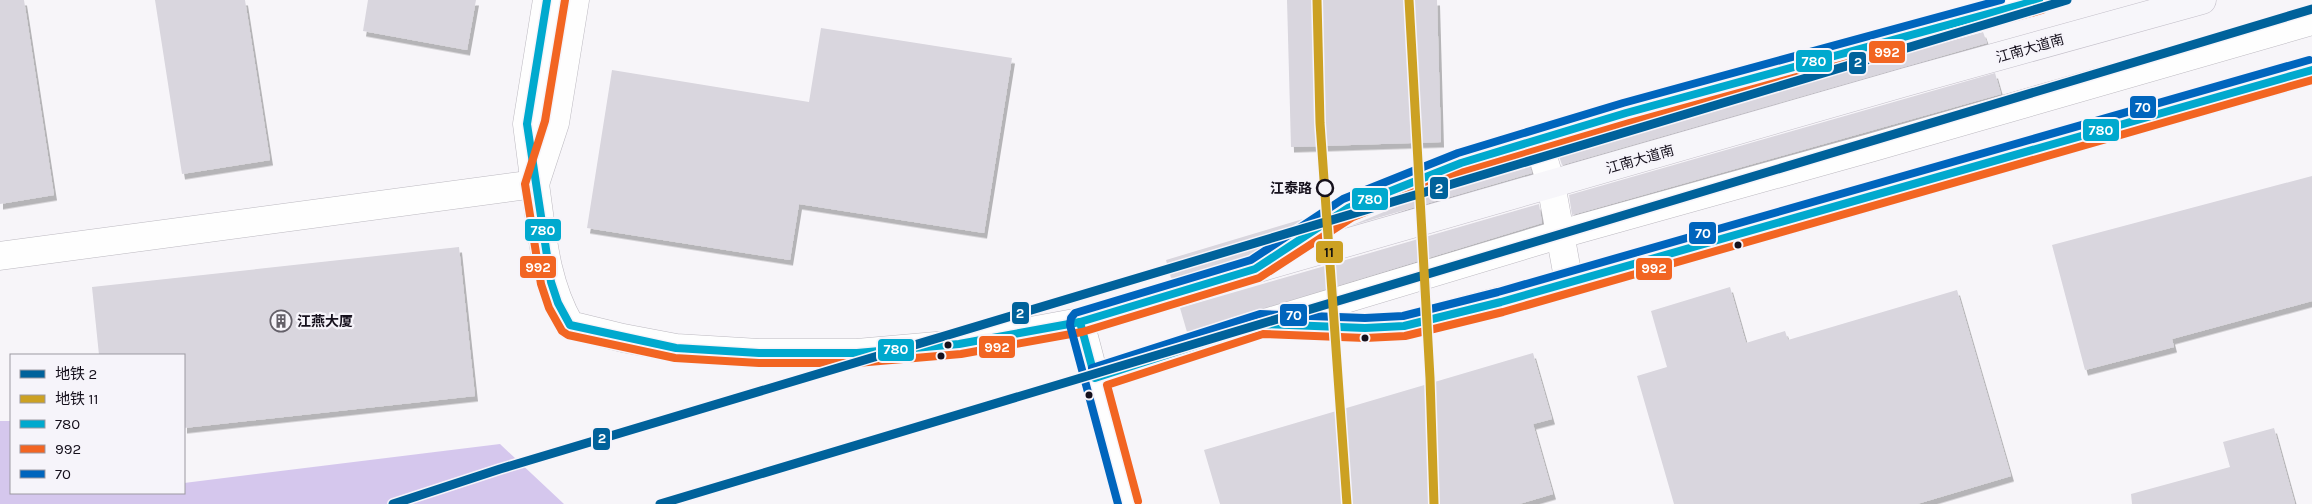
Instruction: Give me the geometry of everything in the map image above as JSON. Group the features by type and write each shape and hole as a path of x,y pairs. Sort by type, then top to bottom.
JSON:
{"main road":[{"name":"江南大道南","path":"1080,322 1255,269 1551,184 2202,0"}],"street":[{"path":"547,0 527,124 547,264 558,303 570,325 676,348 759,353 857,353 959,344 1080,322 1128,504"},
{"path":"535,184 555,123 575,0"},
{"path":"1255,269 1348,208 1461,163 1626,113 2039,0"},
{"path":"1095,378 1262,324 1561,234 1870,148 2312,21"},
{"path":"1262,324 1365,328 1404,326 1569,283 2312,70"},
{"path":"1538,140 1551,184 1569,283"},
{"path":"0,256 535,184"}],"shaded area":[{"path":"0,421 10,421 10,494 185,494 185,483 500,444 564,504 0,504"}],"building":[{"path":"0,0 24,0 54,195 0,204"},
{"path":"155,0 245,0 270,160 182,174"},
{"path":"368,0 476,0 467,50 363,31"},
{"path":"1287,0 1437,0 1441,142 1291,147"},
{"path":"821,28 1012,58 984,233 799,204 790,260 587,228 612,70 809,102"},
{"path":"1983,32 1987,43 1562,165 1557,150 1630,128"},
{"path":"1995,73 2001,94 1572,215 1569,195"},
{"path":"1527,159 1532,173 1350,226 1466,178"},
{"path":"2312,176 2312,301 2172,339 2174,347 2085,370 2052,245"},
{"path":"1539,204 1542,223 1187,332 1180,308"},
{"path":"1303,219 1252,254 1171,278 1166,260"},
{"name":"江燕大厦","path":"459,247 475,396 185,428 185,354 99,354 92,287"},
{"path":"1730,287 1746,343 1785,331 1788,340 1957,290 2011,476 1917,504 1674,504 1637,376 1667,367 1651,311"},
{"path":"1533,353 1552,419 1533,424 1553,494 1519,504 1220,504 1204,450"},
{"path":"2274,428 2295,504 2132,504 2131,494 2230,467 2223,442"}],"metro line":[{"name":"11","path":"1317,0 1320,123 1347,504"},
{"name":"11","path":"1409,0 1430,378 1434,504"},
{"name":"2","path":"393,504 500,469 2067,0"},
{"name":"2","path":"660,504 2312,9"}],"transit line":[{"name":"780","path":"547,0 527,124 551,282 558,303 570,325 676,348 759,353 857,353 959,344 1080,322 1255,269 1348,208 1461,163 1626,113 2039,0"},
{"name":"992","path":"565,0 545,121 525,184 541,284 549,308 562,331 568,335 675,358 759,363 857,363 961,354 1082,332 1259,278 1353,217 1464,172 1629,123 2042,10"},
{"name":"70","path":"1118,504 1070,325 1071,318 1075,313 1251,260 1343,199 1458,153 1623,103 2001,0"},
{"name":"70","path":"1092,368 1260,314 1365,318 1403,316 1498,292 2309,60"},
{"name":"780","path":"1080,322 1095,378 1262,324 1365,328 1404,326 1501,302 2312,70"},
{"name":"992","path":"1138,501 1107,385 1263,334 1365,338 1405,336 1503,312 2312,80"}],"place":[{"name":"江泰路","path":"1325,188"},
{"name":"江燕大厦","path":"281,321"}]}
